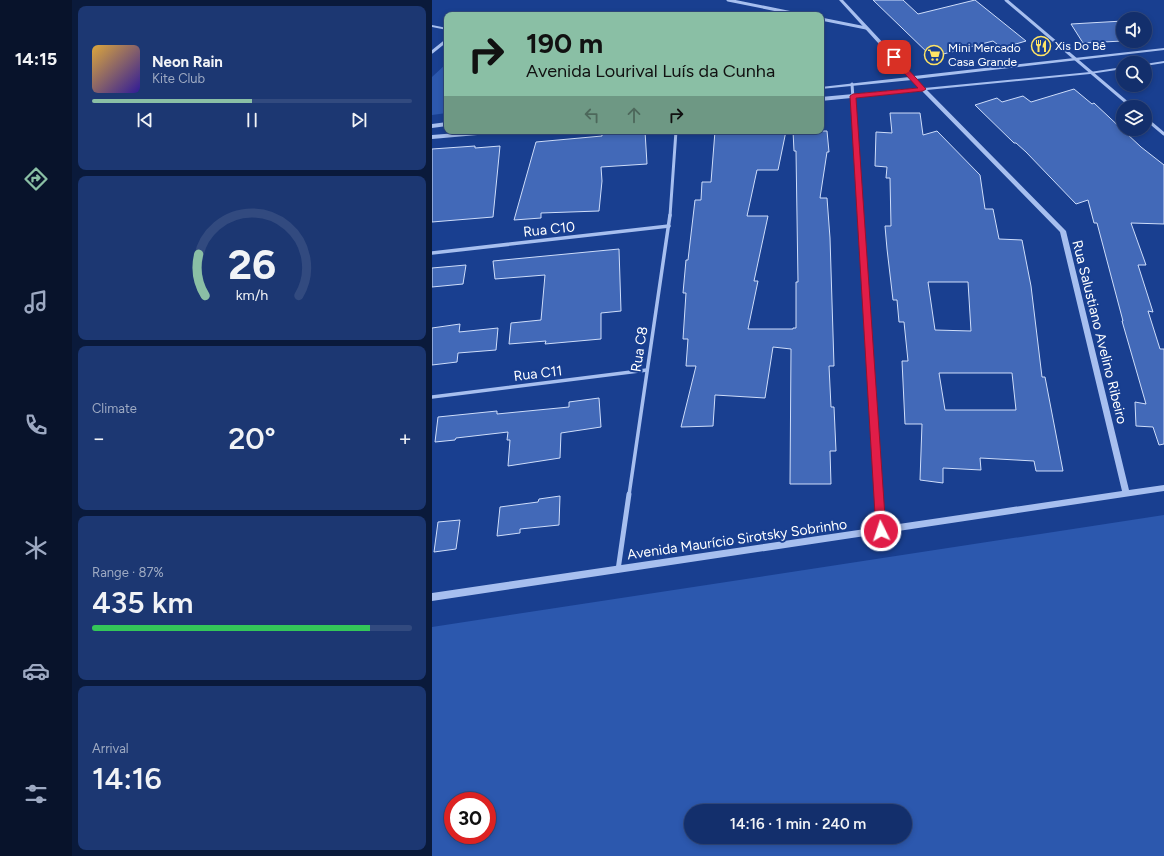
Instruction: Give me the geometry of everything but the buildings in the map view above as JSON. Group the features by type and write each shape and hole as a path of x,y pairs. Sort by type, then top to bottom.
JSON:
{"street":[{"path":"728,0 787,12"},
{"name":"Rua Salustiano Avelino Ribeiro","path":"841,0 923,89 1063,231 1126,493"},
{"path":"1006,0 1123,100"},
{"path":"824,20 866,28"},
{"path":"432,26 444,28"},
{"path":"432,52 444,42"},
{"path":"824,88 1164,49"},
{"path":"1152,64 1164,62"},
{"path":"824,99 1090,73 1116,69"},
{"path":"852,84 881,531"},
{"path":"432,126 444,124"},
{"path":"1152,124 1164,134"},
{"path":"432,138 471,134"},
{"name":"Rua C8","path":"618,570 669,226 676,134"},
{"name":"Rua C10","path":"432,253 669,226"},
{"name":"Rua C11","path":"432,398 647,370"},
{"name":"Avenida Maurício Sirotsky Sobrinho","path":"432,597 1164,488"}],"shaded area":[{"path":"444,66 444,113 432,115 432,77"},
{"path":"1164,515 1164,856 432,856 432,627"}],"place":[{"name":"Xis Do Bê","path":"1041,46"},
{"name":"Mini Mercado Casa Grande","path":"934,55"}],"route":[{"path":"881,531 853,96 923,89 894,57"}]}
